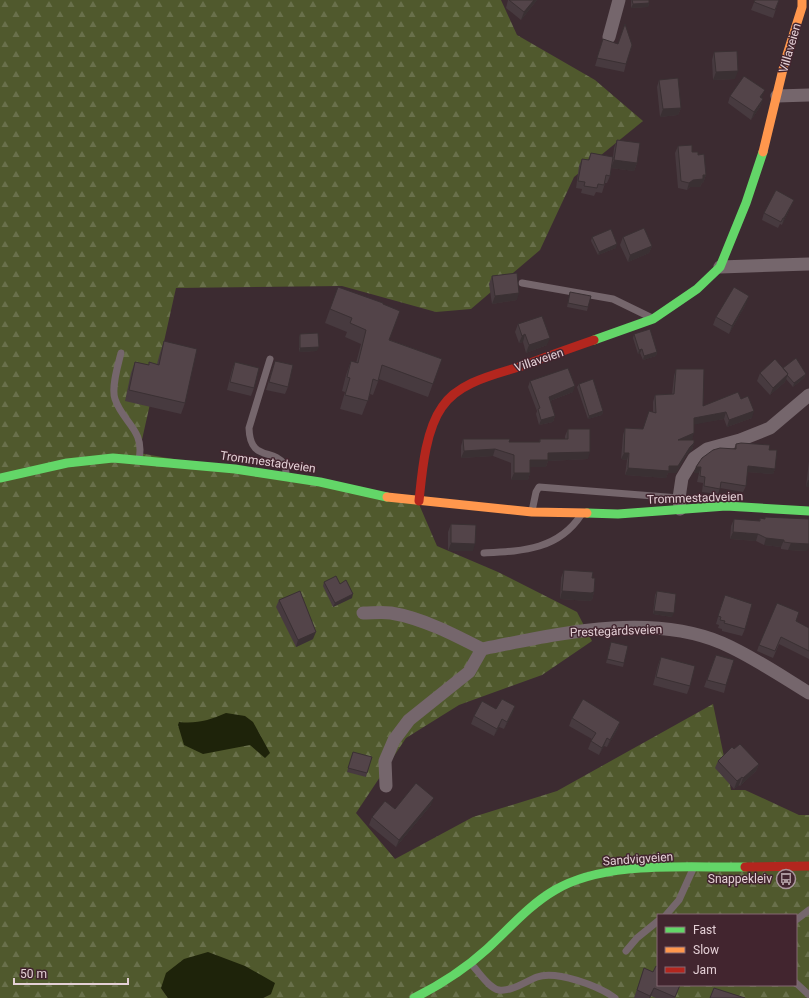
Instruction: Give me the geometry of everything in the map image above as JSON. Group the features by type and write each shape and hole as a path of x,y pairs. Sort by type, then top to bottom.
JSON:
{"main road":[{"name":"Villaveien","path":"419,501 429,442 436,416 447,399 471,384 654,319 696,289 720,267 746,203 760,163 785,61 802,8 802,0"},
{"name":"Trommestadveien","path":"0,478 92,459 139,459 286,476 387,497 532,512 618,514 679,503 809,511"},
{"name":"Sandvigveien","path":"414,998 469,963 527,908 566,884 604,872 694,867 809,866"}],"street":[{"path":"608,37 619,0"},
{"path":"777,96 809,95"},
{"path":"720,267 809,264"},
{"path":"679,503 682,478 694,458 706,449 740,440 770,428 809,395"},
{"path":"363,613 390,613 410,619 452,633 482,649 469,672 409,720 394,740 385,761 386,786"},
{"name":"Prestegårdsveien","path":"482,649 569,632 671,629 721,643 776,672 809,693"}],"lane":[{"path":"522,283 613,299 654,319"},
{"path":"120,353 114,398 137,432 141,449 139,459"},
{"path":"270,359 249,428 249,436 252,444 257,450 280,460 284,465 286,476"},
{"name":"Trommestadveien","path":"532,512 534,498 539,487 679,503"},
{"path":"484,553 523,550 546,544 571,529 582,514"},
{"path":"667,914 679,900 694,867"},
{"path":"797,919 809,910"},
{"path":"626,950 657,922"},
{"path":"469,963 490,984 499,990 509,989 545,975 581,982 615,998"},
{"path":"797,984 809,995"}],"green space":[{"path":"0,0 501,0 517,35 595,80 643,121 574,177 540,250 471,309 436,312 342,286 176,288 139,453 418,502 437,546 498,572 577,612 592,641 542,675 459,705 406,738 356,813 395,859 473,817 557,791 713,704 731,790 745,790 799,815 809,815 809,998 263,998 271,994 161,988 168,998 0,998"}],"shaded area":[{"path":"226,713 245,716 253,722 270,753 265,758 250,745 203,754 184,745 178,725 179,722 203,721"},
{"path":"208,952 245,966 275,983 271,994 263,998 168,998 161,988 166,973 184,959"}],"building":[{"path":"509,0 534,0 524,12"},
{"path":"632,0 649,0 649,3 633,4"},
{"path":"755,0 779,0 775,10 754,2"},
{"path":"625,24 632,45 626,64 597,58 603,39 618,44"},
{"path":"737,51 738,71 716,72 714,52"},
{"path":"744,76 765,90 760,97 763,99 754,112 730,96"},
{"path":"678,78 681,108 663,109 659,80"},
{"path":"617,140 640,143 637,163 614,160"},
{"path":"692,145 692,152 698,152 698,155 704,154 706,175 703,175 703,179 693,180 689,183 681,181 678,146"},
{"path":"591,153 613,157 610,176 606,175 604,185 598,184 597,188 584,186 585,182 578,181 582,159 589,160"},
{"path":"776,190 794,200 781,222 764,213"},
{"path":"644,228 652,246 630,255 623,237"},
{"path":"611,229 617,244 599,252 592,237"},
{"path":"517,273 519,293 495,296 492,276"},
{"path":"338,287 383,303 400,311 389,340 442,359 433,384 382,365 378,381 373,379 368,401 345,395 350,378 347,377 351,361 358,363 366,330 350,323 352,318 330,309"},
{"path":"734,287 749,296 732,326 716,317"},
{"path":"570,292 591,296 588,307 568,303"},
{"path":"542,316 550,338 529,345 525,334 522,336 518,324"},
{"path":"650,329 657,352 644,356 642,349 639,350 634,334"},
{"path":"318,333 319,347 300,348 300,334"},
{"path":"164,341 197,349 185,403 129,390 135,362 149,365 149,362 159,365"},
{"path":"796,358 806,374 794,383 783,368"},
{"path":"775,359 788,374 773,388 760,373"},
{"path":"275,361 293,365 288,387 269,382"},
{"path":"235,362 259,368 254,388 230,382"},
{"path":"568,368 575,386 549,397 555,416 541,420 538,409 540,408 530,381"},
{"path":"676,369 704,369 703,406 738,392 741,399 748,396 754,411 729,420 726,412 694,418 694,433 678,440 694,440 694,443 678,466 669,466 669,471 628,468 629,453 624,453 625,428 643,429 649,411 656,413 655,395 674,394"},
{"path":"593,379 603,411 589,416 579,384"},
{"path":"568,429 590,429 590,452 548,453 548,460 530,460 530,473 514,473 514,455 495,449 464,451 463,439 510,439 509,442 540,442 540,439 568,439"},
{"path":"736,444 770,445 769,450 777,450 775,469 748,466 746,486 721,482 720,489 704,486 705,477 700,476 701,467 696,467 702,458 713,450 720,448 736,449"},
{"path":"765,517 809,519 809,544 784,542 784,540 766,538 758,534 733,532 734,519 760,521 760,518 765,519"},
{"path":"451,524 476,525 475,544 451,543"},
{"path":"564,570 593,572 592,578 595,578 594,592 562,591"},
{"path":"336,576 340,584 346,580 353,594 335,603 324,582"},
{"path":"300,591 316,632 298,640 279,600"},
{"path":"657,591 676,594 674,613 654,611"},
{"path":"725,595 752,604 745,629 724,623 725,621 720,620 721,617 718,616"},
{"path":"777,603 799,612 796,621 809,628 809,651 781,637 775,651 759,645"},
{"path":"611,642 628,646 624,663 607,659"},
{"path":"716,655 734,660 726,685 707,680"},
{"path":"661,657 695,666 690,686 656,677"},
{"path":"502,699 515,706 507,722 502,719 497,729 474,716 482,701 496,709"},
{"path":"583,699 620,722 610,740 607,738 602,748 591,741 596,733 572,718"},
{"path":"740,744 759,764 743,778 742,777 737,781 718,761 732,747 734,749"},
{"path":"353,752 372,757 367,773 348,768"},
{"path":"416,783 434,798 399,840 372,817 385,801 395,809"},
{"path":"657,966 657,986 680,986 675,997 654,988 650,996 637,990 644,968 653,972"},
{"path":"714,988 745,998 710,998"}],"traffic: fast":[{"path":"594,340 653,319 697,289 720,267 746,203 763,152"},
{"path":"0,478 67,463 113,458 235,469 320,482 387,497"},
{"path":"587,513 618,514 726,506 809,511"},
{"path":"414,998 461,970 487,949 536,903 555,890 575,880 598,874 647,868 745,867"}],"traffic: slow":[{"path":"763,152 785,61 802,7 802,0"},
{"path":"387,497 532,512 587,513"}],"traffic: jam":[{"path":"419,501 423,465 428,440 436,417 449,398 458,391 491,375 525,365 594,340"},
{"path":"745,867 809,866"}],"place":[{"name":"Snappekleiv","path":"786,879"}]}
